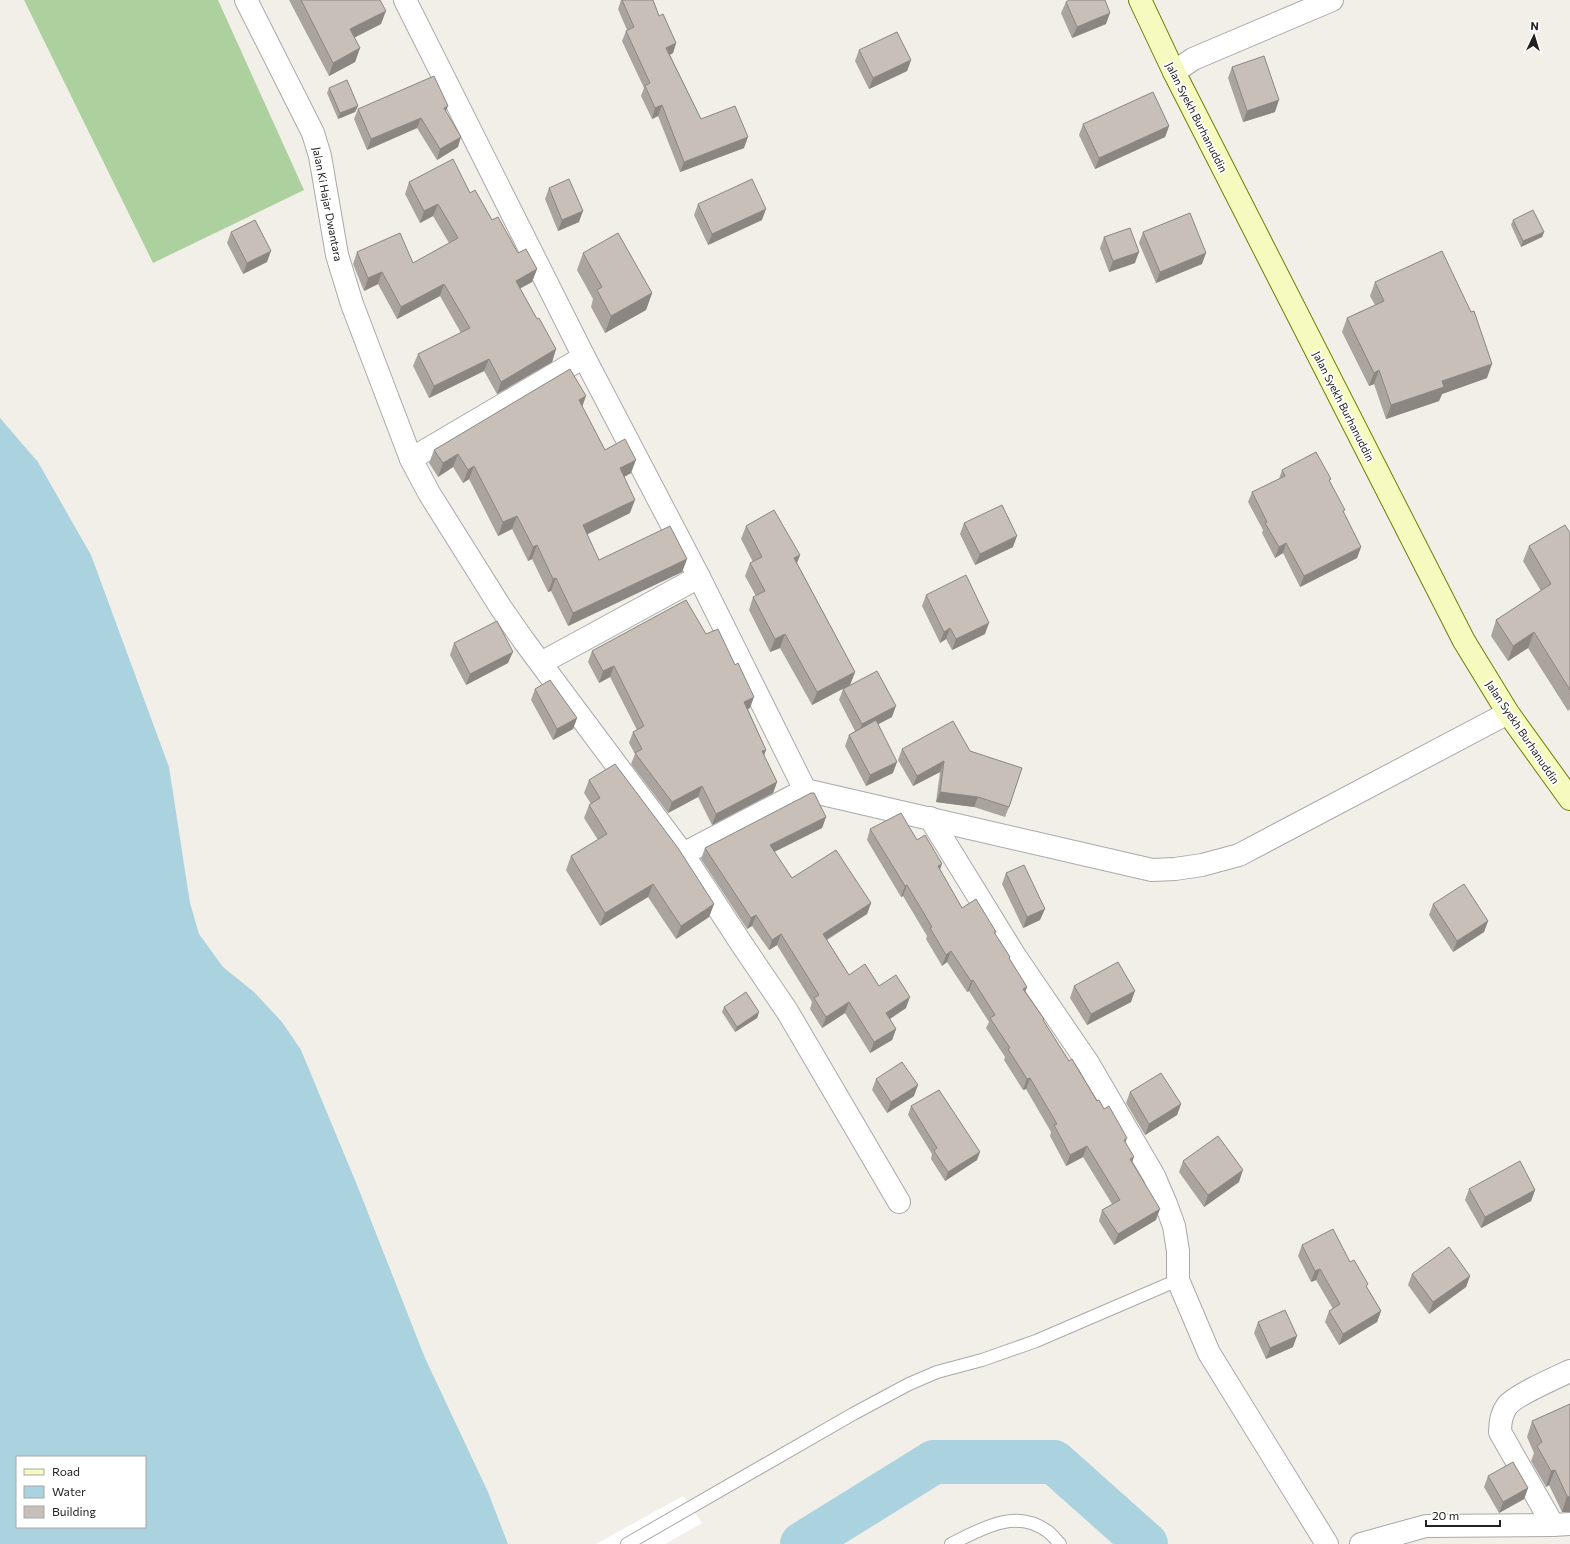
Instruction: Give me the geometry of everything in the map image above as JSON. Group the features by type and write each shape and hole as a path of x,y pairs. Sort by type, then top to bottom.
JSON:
{"main road":[{"name":"Jalan Syekh Burhanuddin","path":"1140,0 1174,72 1464,641 1508,713 1570,800"}],"street":[{"name":"Jalan Ki Hajar Dwantara","path":"246,0 313,134 320,156 337,256 352,304 411,459 429,493 501,608 683,854 787,1011 899,1202"},
{"path":"405,0 584,357 699,577 805,790"},
{"path":"1174,72 1193,59 1332,0"},
{"path":"411,459 584,357"},
{"path":"541,663 699,577"},
{"path":"683,854 805,790 1152,870 1175,869 1202,865 1239,855 1508,713"},
{"path":"930,818 1015,956 1088,1063 1154,1176 1174,1226 1178,1251 1178,1280 1209,1353 1327,1544"},
{"path":"1561,1524 1500,1432 1500,1418 1508,1404 1539,1385 1570,1371"},
{"path":"1361,1544 1426,1526 1561,1524"}],"lane":[{"path":"627,1544 846,1418 909,1384 937,1372 982,1360 1036,1341 1178,1280"},
{"path":"951,1544 1001,1521 1013,1520 1037,1525 1048,1531 1060,1544"}],"green space":[{"path":"24,0 218,0 304,190 153,263"}],"water":[{"path":"0,418 38,462 91,555 169,767 190,903 199,934 223,967 254,992 282,1022 301,1050 357,1185 425,1358 488,1492 508,1544 0,1544"}],"pier":[{"path":"683,1496 702,1523 665,1544 596,1544"}],"building":[{"path":"301,0 380,0 386,11 350,29 360,48 333,63"},
{"path":"622,0 653,0 659,16 663,14 676,43 666,48 701,119 735,106 748,137 684,162 662,105 655,108 645,86 650,83 626,31 634,27"},
{"path":"1069,0 1105,0 1110,13 1077,27 1066,2"},
{"path":"897,32 911,60 873,78 859,50"},
{"path":"1264,56 1279,100 1247,111 1232,67"},
{"path":"434,76 448,106 444,108 461,137 440,149 421,118 371,139 358,109"},
{"path":"347,80 358,106 340,113 329,88"},
{"path":"1153,92 1169,126 1099,158 1083,124"},
{"path":"453,159 470,193 475,190 492,220 498,217 518,253 526,249 537,269 516,281 556,349 501,382 489,359 434,386 418,354 470,328 444,284 401,307 382,272 368,278 357,252 400,233 413,263 458,238 438,204 424,211 409,182"},
{"path":"569,179 583,211 562,220 549,188"},
{"path":"752,179 766,209 712,234 698,204"},
{"path":"1533,210 1544,232 1523,241 1513,220"},
{"path":"1190,213 1206,253 1160,272 1143,232"},
{"path":"255,220 271,251 247,263 231,232"},
{"path":"1130,228 1139,252 1113,261 1104,237"},
{"path":"618,233 652,293 611,316 597,290 602,287 583,253"},
{"path":"1442,251 1471,312 1474,311 1492,364 1442,381 1444,387 1391,405 1379,370 1374,373 1347,318 1384,301 1375,282"},
{"path":"570,369 586,396 579,400 605,450 625,439 636,460 620,468 635,500 583,525 599,560 670,526 687,559 573,613 556,578 553,579 537,545 533,547 517,516 503,522 474,466 468,470 458,454 443,463 434,450"},
{"path":"1316,452 1331,479 1329,480 1345,510 1343,511 1361,547 1304,576 1286,543 1279,547 1265,523 1267,522 1252,492 1285,476 1282,470"},
{"path":"1002,505 1017,536 980,554 964,523"},
{"path":"774,510 800,555 794,558 855,672 817,692 785,634 775,639 753,597 765,591 750,563 762,557 746,526"},
{"path":"1565,525 1570,533 1570,690 1534,632 1513,646 1496,620 1551,584 1529,546"},
{"path":"966,575 989,623 956,639 950,628 944,632 926,595"},
{"path":"686,600 706,634 718,629 735,665 738,663 754,697 744,702 766,750 762,751 777,782 716,814 702,786 672,802 635,753 642,749 633,732 644,726 614,666 603,671 592,651"},
{"path":"497,621 513,652 470,674 454,643"},
{"path":"877,671 896,706 862,724 843,689"},
{"path":"550,680 577,718 557,729 535,689"},
{"path":"876,720 897,762 870,775 849,735"},
{"path":"953,721 970,751 1022,768 1009,807 978,797 940,792 944,761 917,776 902,749"},
{"path":"615,764 678,848 714,904 681,926 653,884 605,913 571,856 607,834 589,805 600,798 589,780"},
{"path":"811,793 814,793 826,817 770,845 792,878 836,850 871,903 823,934 849,975 865,964 879,986 896,975 910,997 886,1013 896,1029 874,1042 849,1002 826,1017 814,998 819,995 781,934 772,940 756,915 751,918 705,848"},
{"path":"901,813 917,840 925,835 942,864 938,866 962,908 976,899 1027,987 1023,989 1044,1019 1043,1020 1069,1061 1072,1059 1097,1101 1099,1100 1104,1109 1109,1106 1127,1138 1124,1140 1134,1157 1130,1159 1160,1209 1118,1234 1102,1210 1120,1200 1087,1146 1070,1155 1054,1125 1057,1124 1030,1078 1027,1079 1008,1049 1010,1048 990,1018 995,1015 973,980 971,981 951,951 946,955 930,928 932,927 907,885 905,886 870,829"},
{"path":"1024,865 1045,909 1027,917 1006,873"},
{"path":"1464,884 1488,921 1457,941 1433,904"},
{"path":"1118,962 1135,991 1091,1014 1074,986"},
{"path":"746,992 759,1012 737,1027 724,1007"},
{"path":"902,1062 918,1085 891,1102 876,1079"},
{"path":"1161,1073 1181,1104 1149,1124 1130,1092"},
{"path":"939,1090 980,1152 948,1172 934,1151 937,1148 911,1106"},
{"path":"1218,1136 1243,1170 1208,1195 1183,1161"},
{"path":"1520,1161 1535,1190 1485,1217 1469,1189"},
{"path":"1333,1229 1350,1262 1354,1260 1368,1284 1366,1286 1381,1311 1343,1334 1329,1311 1340,1304 1320,1269 1315,1271 1302,1245"},
{"path":"1449,1247 1470,1276 1433,1302 1412,1274"},
{"path":"1285,1310 1297,1336 1270,1348 1258,1322"},
{"path":"1570,1404 1570,1497 1567,1496 1555,1470 1551,1471 1537,1446 1542,1442 1532,1421"},
{"path":"1513,1462 1528,1488 1503,1502 1488,1476"}],"waterway":[{"path":"802,1544 934,1462 1054,1462 1146,1544"}]}
